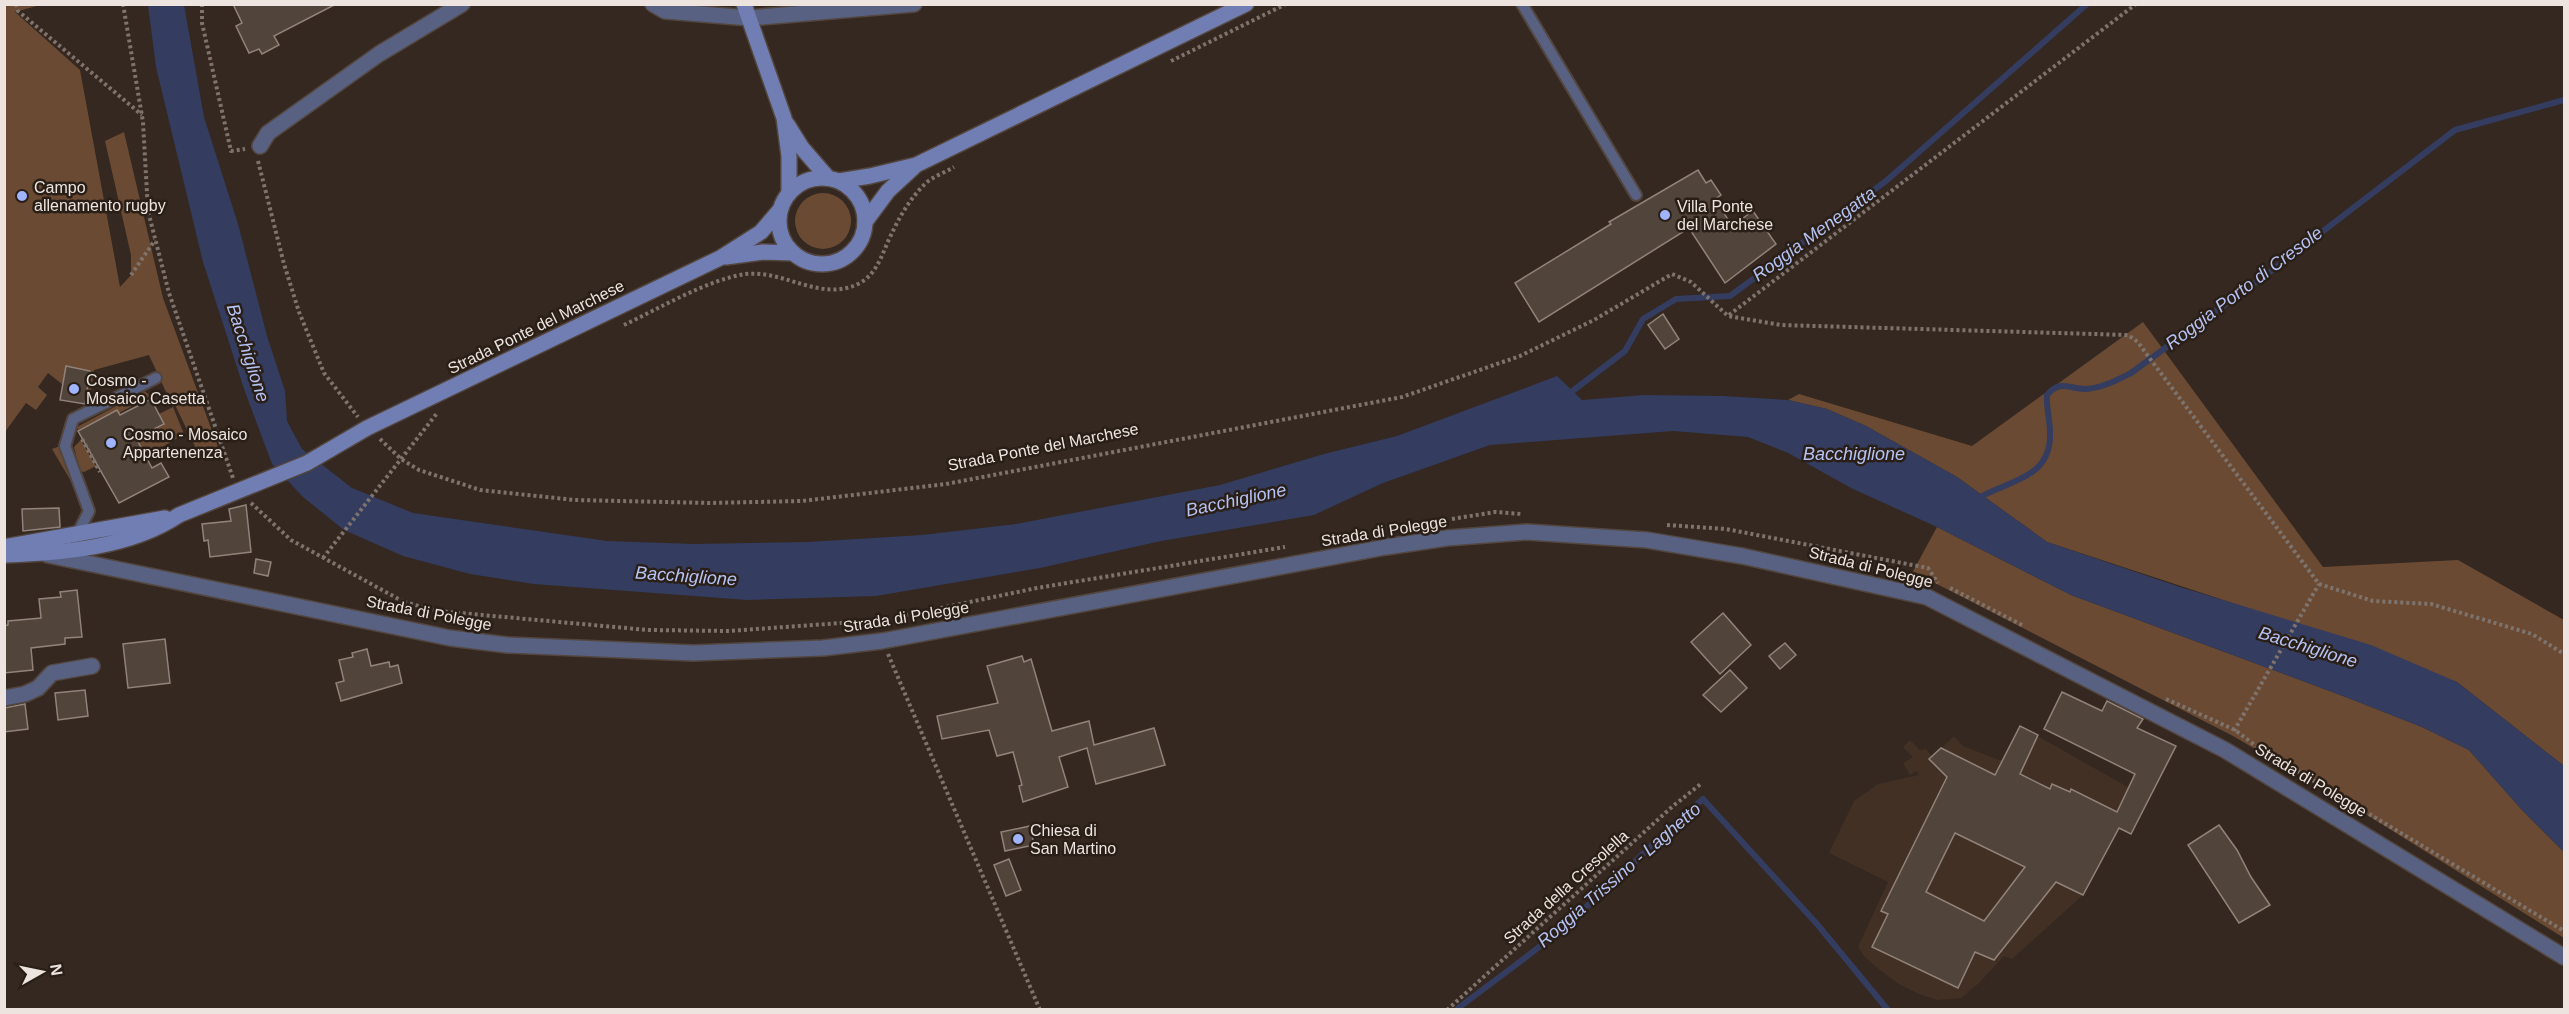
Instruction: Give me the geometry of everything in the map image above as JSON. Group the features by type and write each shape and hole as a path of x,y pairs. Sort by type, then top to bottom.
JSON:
{"main road":[{"name":"Strada Ponte del Marchese","path":"115,537 179,515 307,463 361,432 720,258 761,232 779,211 789,192 807,180 870,176 916,165 1246,4"},
{"path":"747,11 784,118 789,156 789,192"},
{"path":"784,118 802,148 833,179 850,188 858,198 864,210 865,222"},
{"name":"Strada Ponte del Marchese","path":"720,258 763,252 792,253 814,264 838,261 857,246 865,222 888,190 916,165"},
{"path":"779,211 780,234 792,253"},
{"path":"4,547 77,535 115,537"},
{"path":"4,555 42,554 115,537"}],"street":[{"path":"260,146 268,133 380,54 462,4"},
{"path":"653,4 665,11 747,11 914,4"},
{"name":"Strada di Polegge","path":"42,554 124,569 450,638 507,645 693,653 823,648 882,641 1386,547 1448,538 1527,532 1647,540 1742,556 1927,597 2225,750 2565,957"},
{"path":"115,537 112,554 114,561 124,569"},
{"path":"4,698 26,694 38,688 52,673 92,666"}],"lane":[{"path":"1522,4 1636,195"},
{"path":"77,535 89,511 65,446 72,419 156,378"}],"path":[{"path":"16,4 18,10 142,115"},
{"path":"123,4 142,115 148,211 173,304 226,460 243,488 291,540 404,602 401,611 391,610"},
{"path":"202,4 202,23 231,152 260,146"},
{"path":"1161,66 1287,4"},
{"path":"1728,316 2136,4"},
{"name":"Strada Ponte del Marchese","path":"260,146 258,164 299,312 324,373 350,408 361,432 419,470 480,489 575,500 710,503 802,501 946,484 1402,397 1520,356 1594,320 1672,274 1691,282 1728,316"},
{"path":"618,328 723,279 748,274 770,276 816,289 834,289 855,285 874,272 904,210 922,187 928,181 960,164"},
{"path":"131,275 155,240"},
{"path":"1728,316 1781,325 2128,335 2138,342 2158,368 2319,584 2373,601 2431,604 2532,634 2565,654"},
{"path":"323,558 439,411"},
{"path":"78,433 100,472"},
{"path":"2319,584 2235,730 2256,746 2565,931"},
{"path":"882,641 1040,1010"},
{"name":"Strada della Cresolella","path":"1446,1010 1673,806 1702,783"}],"shaded area":[{"path":"5,5 40,5 15,12 80,70 120,287 131,275 131,255 105,141 124,132 163,298 218,447 202,461 149,355 94,370 89,405 85,404 90,371 66,367 62,384 48,373 38,387 47,395 36,410 26,403 5,432"},
{"path":"823,193 834,195 843,201 849,210 851,221 849,232 843,241 834,247 823,249 812,247 803,241 797,232 795,221 797,210 803,201 812,195"},
{"path":"2143,322 2323,567 2458,560 2564,620 2564,766 2457,682 2269,615 2047,542 1957,477 1866,426 1827,409 1788,400 1799,394 1972,446"},
{"path":"144,391 151,396 119,413 117,410 78,430 77,427"},
{"path":"173,407 184,434 146,457 135,438 163,424 159,414"},
{"path":"81,440 96,466 84,472 80,471 74,447"},
{"path":"60,446 74,481 72,483 52,449"},
{"path":"1937,527 2071,595 2343,696 2422,727 2469,750 2522,810 2564,852 2564,938 2372,818 2233,736 1933,582 1911,575"},
{"path":"2020,726 2149,799 2131,834 2119,829 2083,895 2012,959 2004,956 1979,983 1961,998 1937,1000 1919,994 1897,983 1864,956 1858,947 1888,882 1829,853 1854,801 1878,784 1919,775 1916,771 1910,775 1903,763 1913,757 1903,747 1910,740 1920,750 1926,749 1932,757 1954,736 1963,746 2002,761"}],"water":[{"name":"Bacchiglione","path":"148,5 184,5 204,117 238,224 267,336 285,391 287,421 302,449 352,488 413,513 607,541 694,544 808,542 922,535 1016,524 1220,485 1324,454 1397,436 1557,376 1582,400 1644,395 1788,400 1827,409 1866,426 1957,477 2047,542 2177,586 2371,645 2457,682 2564,766 2564,852 2522,810 2469,750 2422,727 2343,696 2071,595 1937,527 1853,489 1788,453 1748,437 1673,431 1490,445 1383,483 1314,515 1161,541 1040,568 876,596 747,600 534,584 470,574 403,556 344,530 303,497 272,464 244,389 203,262 156,67"}],"building":[{"path":"233,4 336,4 274,36 279,45 262,54 259,49 249,53 236,26 242,23"},
{"path":"1698,170 1706,183 1711,180 1721,195 1715,199 1732,226 1753,211 1776,244 1725,283 1689,228 1539,322 1515,283 1611,224 1609,222"},
{"path":"1663,314 1679,339 1665,349 1648,325"},
{"name":"Cosmo - Mosaico Casetta","path":"66,366 90,371 85,404 60,400"},
{"path":"151,399 164,424 136,438 152,468 161,463 169,477 119,503 78,431 117,410 120,415"},
{"path":"246,505 251,552 210,557 208,540 204,541 202,524 231,521 229,509"},
{"path":"59,508 60,527 23,531 22,509"},
{"path":"256,559 271,562 268,576 254,573"},
{"path":"77,590 82,637 65,638 65,644 31,648 33,670 4,673 4,626 8,625 8,621 41,618 39,599 61,597 60,592"},
{"path":"1723,613 1751,645 1720,674 1691,642"},
{"path":"165,639 170,683 128,688 123,644"},
{"path":"1785,643 1796,655 1780,669 1769,656"},
{"path":"367,649 371,666 389,662 390,667 398,665 402,683 341,701 336,683 344,681 339,660 353,657 352,653"},
{"path":"1022,656 1024,662 1031,659 1052,731 1089,721 1094,745 1154,728 1165,765 1096,784 1087,748 1059,757 1068,787 1023,802 1019,786 1022,785 1013,752 997,756 989,730 942,739 937,716 998,703 987,666"},
{"path":"1730,670 1747,688 1721,712 1703,695"},
{"path":"85,690 88,716 58,720 55,693"},
{"path":"2062,692 2102,711 2107,701 2143,719 2137,728 2176,746 2131,834 2119,828 2083,895 2056,882 1994,960 1975,952 1958,988 1872,947 1888,914 1881,911 1947,777 1929,759 1941,748 1995,775 2020,726 2038,735 2020,774 2050,789 2052,784 2070,792 2071,789 2117,812 2135,774 2044,729","holes":["1955,833 2025,867 1984,921 1926,892"]},
{"path":"25,704 28,729 4,732 4,708"},
{"path":"2219,825 2270,905 2239,923 2188,845"},
{"name":"Chiesa di San Martino","path":"1030,826 1034,845 1005,851 1001,832"},
{"path":"1009,859 1021,890 1006,896 994,865"}],"waterway":[{"name":"Roggia Menegatta","path":"1566,396 1625,351 1643,319 1676,299 1730,296 1886,181 2087,4"},
{"name":"Roggia Porto di Cresole","path":"1977,499 2024,477 2042,462 2048,451 2050,437 2047,395 2056,387 2080,389 2098,387 2131,373 2271,271 2455,130 2564,100"},
{"name":"Roggia Trissino - Laghetto","path":"1456,1010 1555,934 1703,799 1817,924 1888,1010"}],"place":[{"name":"Campo allenamento rugby","path":"22,196"},
{"name":"Villa Ponte del Marchese","path":"1665,215"},
{"name":"Cosmo - Mosaico Casetta","path":"74,389"},
{"name":"Cosmo - Mosaico Appartenenza","path":"111,443"},
{"name":"Chiesa di San Martino","path":"1018,839"}]}
